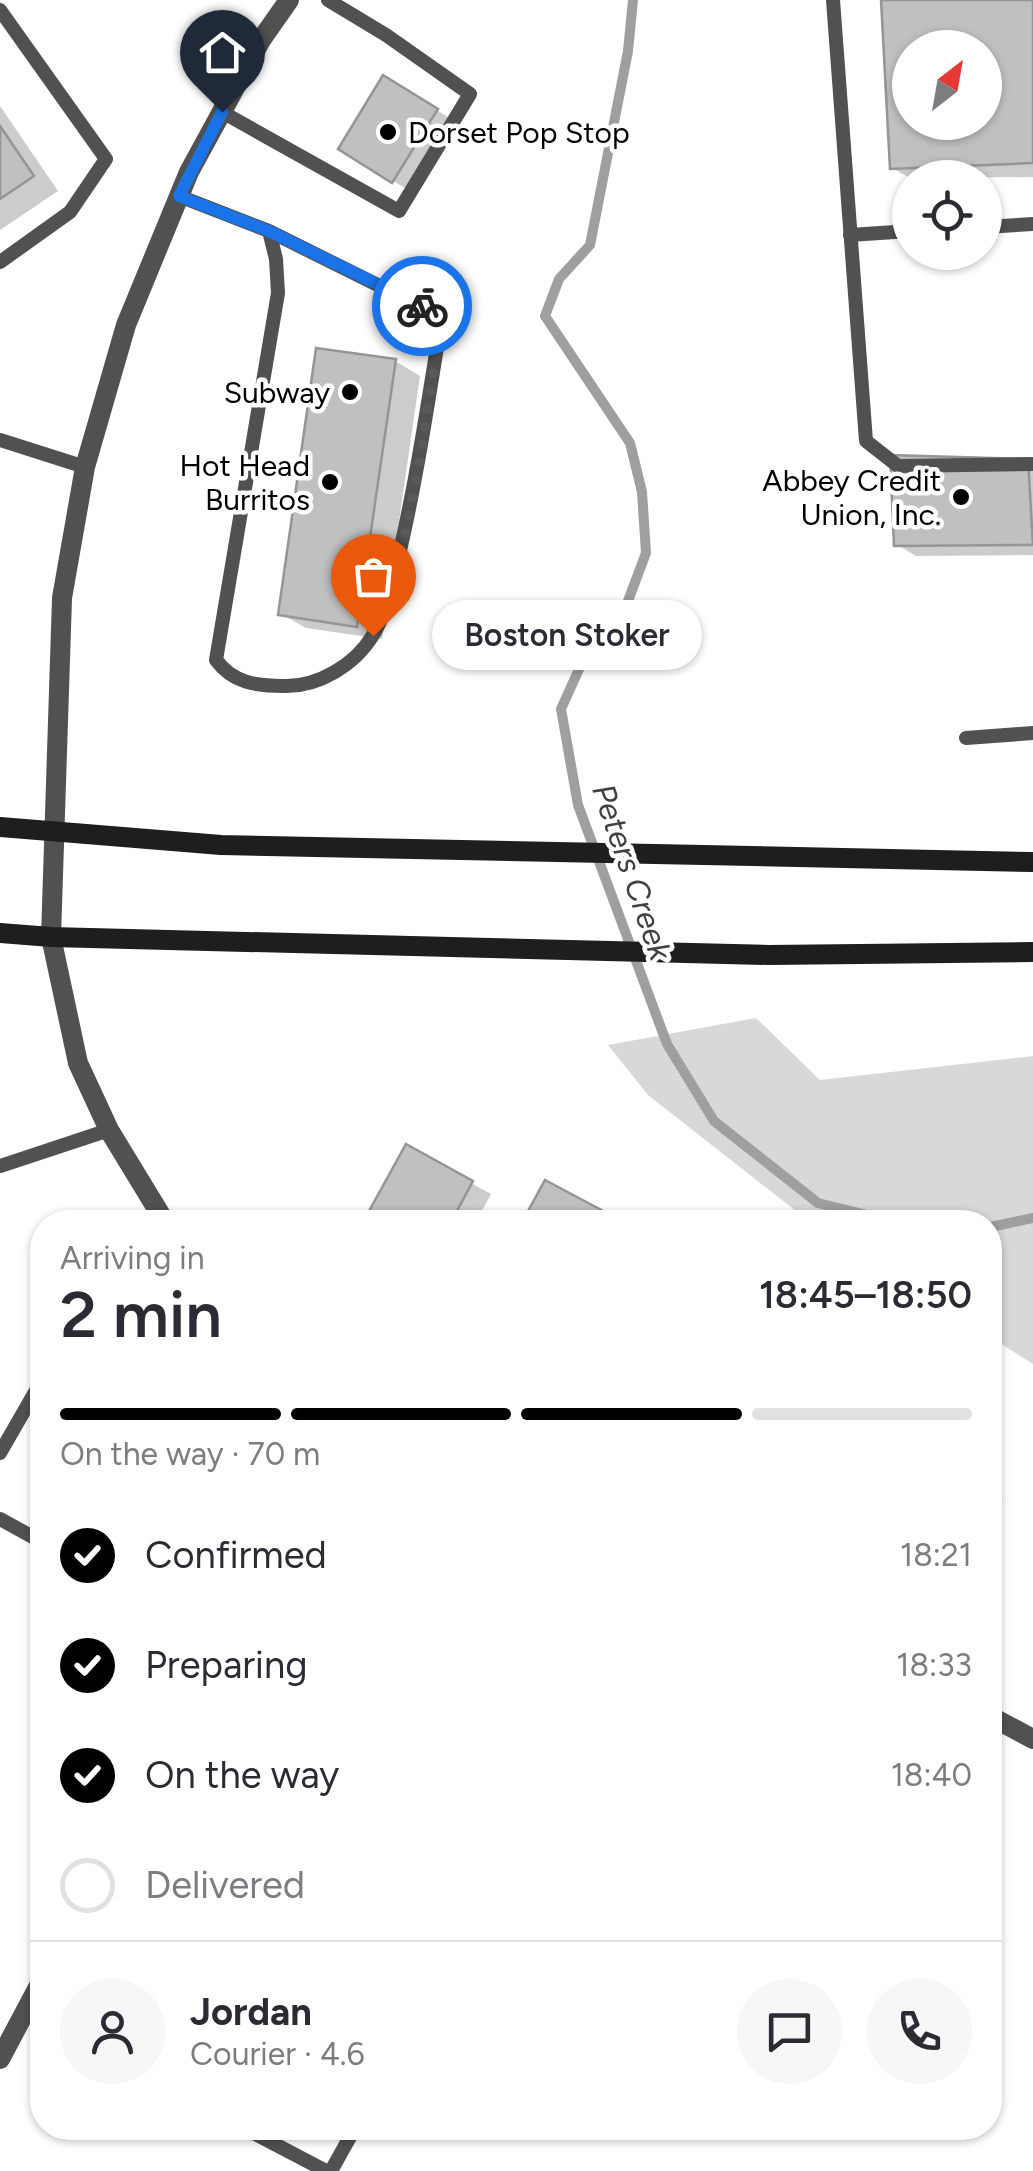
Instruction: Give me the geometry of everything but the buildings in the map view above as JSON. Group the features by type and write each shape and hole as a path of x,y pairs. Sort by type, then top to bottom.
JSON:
{"main road":[{"path":"0,828 221,845 1033,862"},
{"path":"0,933 51,938 769,954 1033,952"}],"street":[{"path":"152,1210 108,1130 78,1063 51,938 62,598 85,467 126,325 179,196 262,40 289,0"},
{"path":"1002,1722 1033,1739"},
{"path":"0,2059 30,2003"}],"lane":[{"path":"222,112 399,211 470,94 328,0"},
{"path":"832,0 866,441 898,466 1033,464"},
{"path":"0,10 106,158 70,212 0,262"},
{"path":"179,196 269,231 406,297 432,312 439,336 412,498 387,603 373,636 352,659 325,678 303,686 240,681 227,675 216,660 278,293 269,231"},
{"path":"1002,226 1033,224"},
{"path":"850,235 892,232"},
{"path":"0,440 85,467"},
{"path":"966,738 1033,733"},
{"path":"0,1166 108,1130"},
{"path":"0,1453 30,1401"},
{"path":"0,1518 30,1535"},
{"path":"268,2140 329,2171 348,2140"}],"shaded area":[{"path":"756,1018 820,1080 1033,1056 1033,1364 1002,1345 1002,1210 795,1210 648,1095 608,1045"}],"waterway":[{"name":"Peters Creek","path":"633,0 628,51 590,245 559,279 545,316 630,443 642,492 646,553 625,609 585,656 561,709 578,805 667,1044 714,1121 818,1203 847,1210"},
{"name":"Peters Creek","path":"1002,1224 1033,1218"}],"way so far":[{"path":"373,636 387,603 412,498 439,336 432,312 422,306"}],"place":[{"name":"Dorset Pop Stop","path":"388,132"},
{"name":"Subway","path":"350,392"},
{"name":"Hot Head Burritos","path":"330,482"},
{"name":"Abbey Credit Union, Inc.","path":"961,497"},
{"name":"Boston Stoker","path":"373,636"}],"route":[{"path":"222,112 179,196 269,231 422,306"}]}
